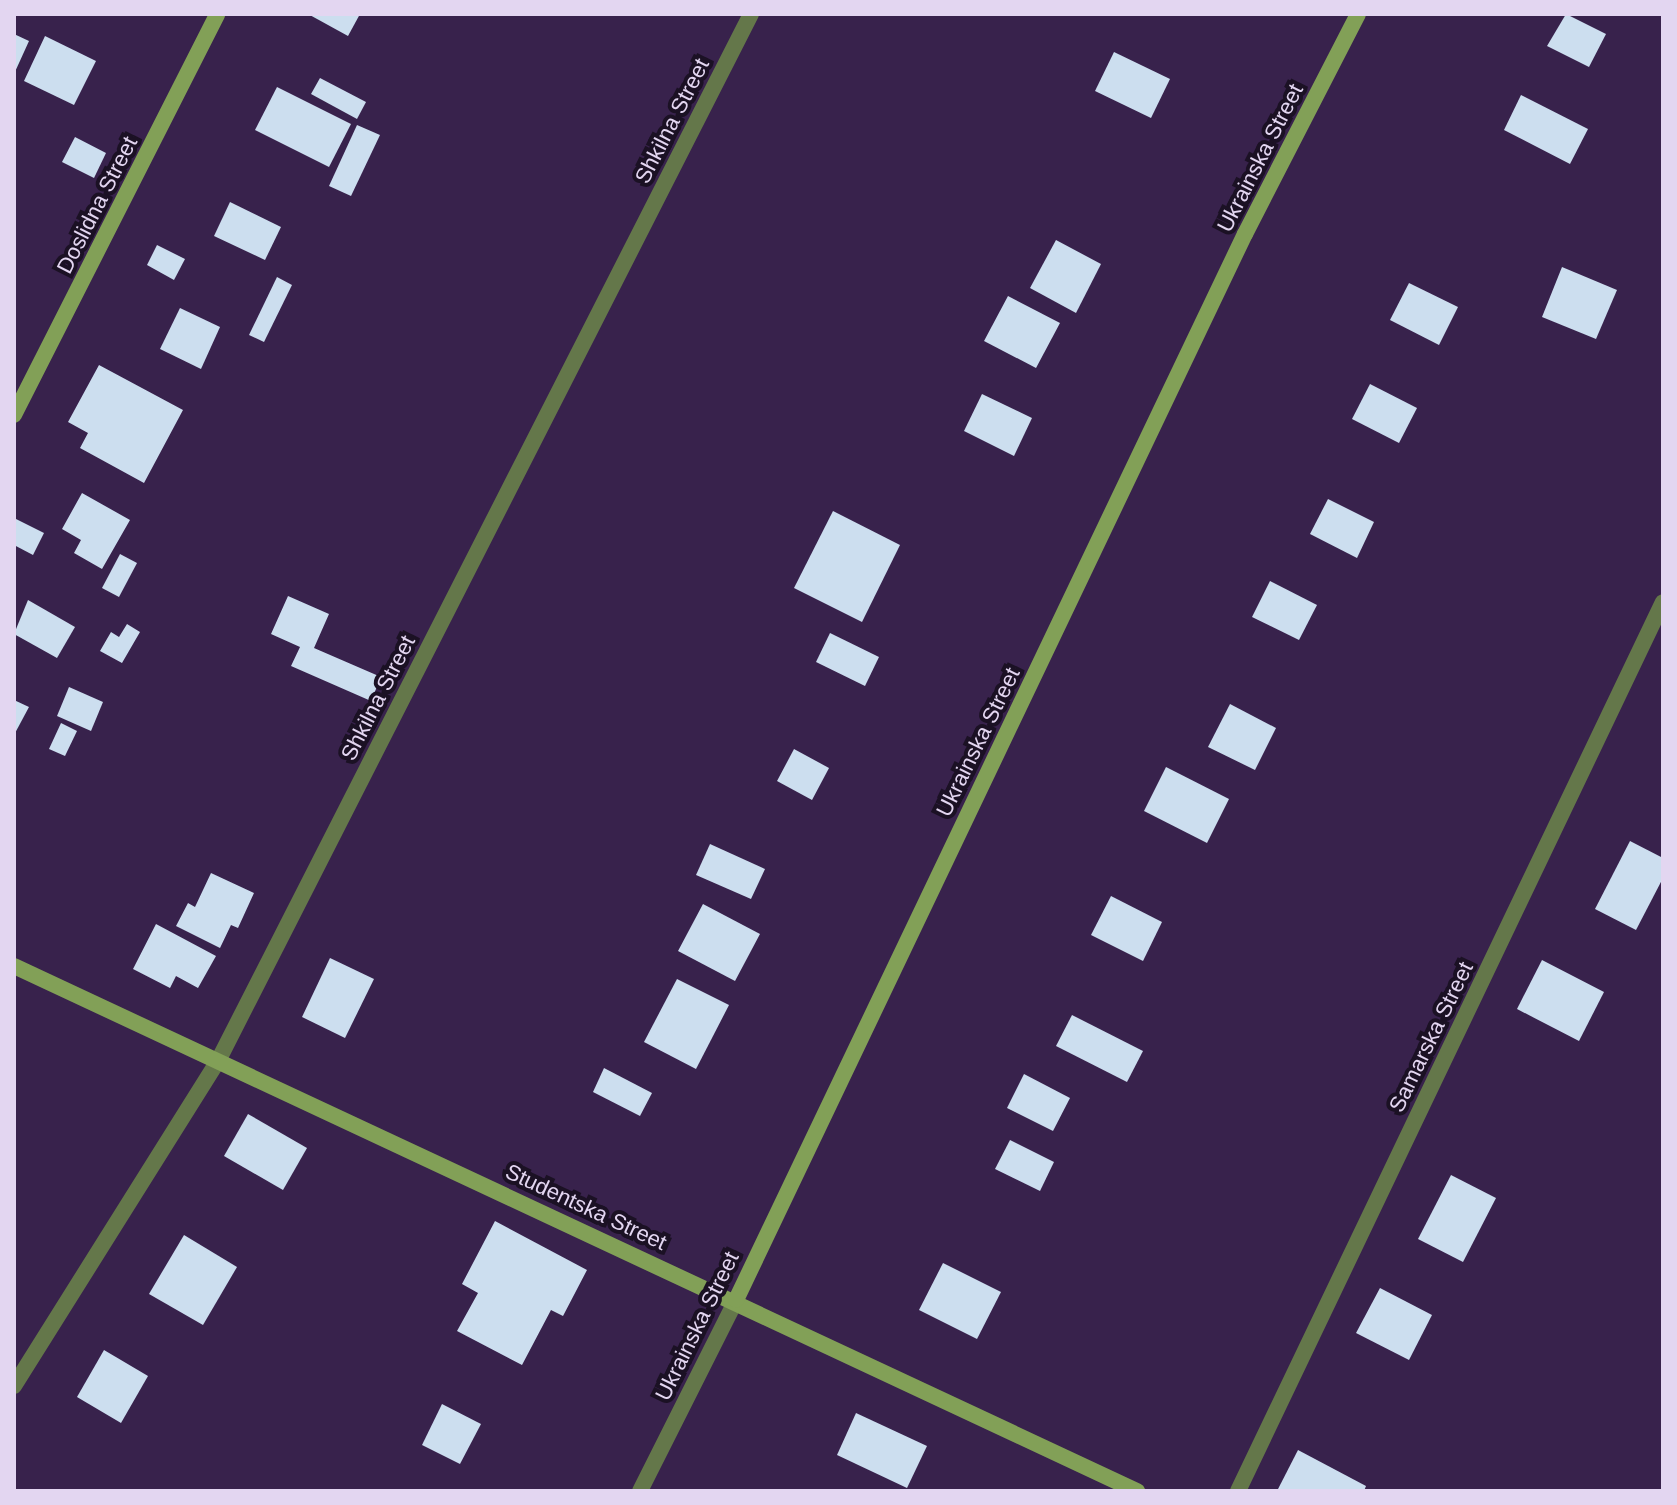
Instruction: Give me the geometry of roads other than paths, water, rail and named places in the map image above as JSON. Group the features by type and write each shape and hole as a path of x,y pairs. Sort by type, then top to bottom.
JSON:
{"street":[{"name":"Doslidna Street","path":"14,415 217,14"},
{"name":"Shkilna Street","path":"14,1386 217,1063 751,14"},
{"name":"Ukrainska Street","path":"640,1491 736,1300 1245,234 1358,14"},
{"name":"Samarska Street","path":"1238,1491 1663,602"},
{"name":"Studentska Street","path":"14,966 217,1063 736,1300 1137,1491"}]}
